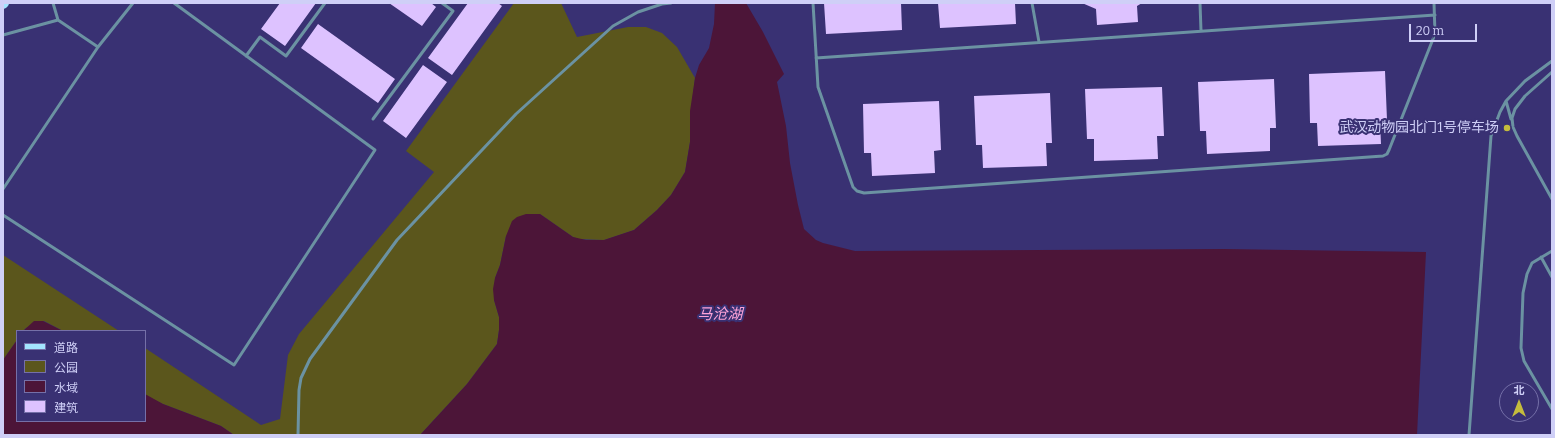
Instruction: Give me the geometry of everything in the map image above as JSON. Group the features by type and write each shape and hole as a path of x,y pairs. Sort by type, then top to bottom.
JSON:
{"lane":[{"path":"53,3 58,20 98,46"},
{"path":"3,189 98,46 133,3"},
{"path":"3,215 234,365 375,150 174,3"},
{"path":"246,56 260,37 286,56 325,3"},
{"path":"373,119 453,11 442,3"},
{"path":"298,435 299,390 310,359 397,240 516,114 613,26 638,12 662,4 671,3"},
{"path":"813,3 818,87 853,187 857,191 864,193 1383,156 1387,154 1389,150 1435,34 1434,3"},
{"path":"1032,3 1039,42"},
{"path":"1200,3 1202,31"},
{"path":"816,58 1435,15"},
{"path":"3,35 58,20"},
{"path":"1470,435 1490,144 1494,126 1506,101 1525,81 1552,61"},
{"path":"1513,127 1513,113 1519,103 1532,89 1552,72"},
{"path":"1506,101 1513,127 1552,199"},
{"path":"1552,251 1532,263 1526,278 1523,293 1521,348 1524,361 1552,409"},
{"path":"1541,257 1552,278"}],"green space":[{"path":"514,3 561,3 577,37 628,27 646,27 662,33 677,47 695,78 690,142 685,172 671,195 657,210 634,230 604,240 578,239 540,214 506,236 500,265 495,278 494,300 499,317 497,344 467,384 420,435 234,435 221,426 146,396 146,349 261,425 280,419 288,355 299,334 434,172 406,151"},
{"path":"3,255 117,330 61,330 44,321 24,330 16,330 16,341 3,360"}],"water":[{"name":"马沧湖","path":"715,3 746,3 763,32 784,74 777,82 786,126 790,163 798,205 804,229 816,240 823,243 855,251 1224,249 1426,252 1417,435 420,435 467,384 497,344 499,317 494,300 493,289 506,236 512,221 517,217 526,214 540,214 573,237 586,240 604,240 634,230 657,210 671,195 685,172 690,142 690,111 695,78 699,65 709,48 714,24"},
{"path":"34,321 43,321 61,330 24,330"},
{"path":"16,341 16,422 146,422 146,395 163,404 221,426 234,435 3,435 3,360"}],"building":[{"path":"280,3 316,3 285,46 261,29"},
{"path":"389,3 431,3 436,7 422,26"},
{"path":"468,3 498,3 502,6 452,75 428,58"},
{"path":"824,3 901,3 902,30 826,34"},
{"path":"938,3 1015,3 1016,24 940,28"},
{"path":"1082,3 1142,3 1137,6 1138,22 1097,25 1096,9"},
{"path":"318,24 395,79 378,103 301,48"},
{"path":"423,65 447,82 406,138 383,121"},
{"path":"1385,71 1387,120 1380,121 1381,144 1318,146 1317,123 1310,123 1309,74"},
{"path":"1274,79 1276,128 1270,128 1270,151 1207,154 1206,131 1200,131 1198,82"},
{"path":"1162,87 1164,136 1157,136 1158,159 1094,161 1094,139 1087,139 1085,89"},
{"path":"1050,93 1052,143 1046,143 1047,166 983,168 982,145 976,145 974,96"},
{"path":"939,101 941,150 934,151 935,173 872,176 871,153 864,153 863,104"}],"place":[{"name":"武汉动物园北门1号停车场","path":"1507,128"}]}
